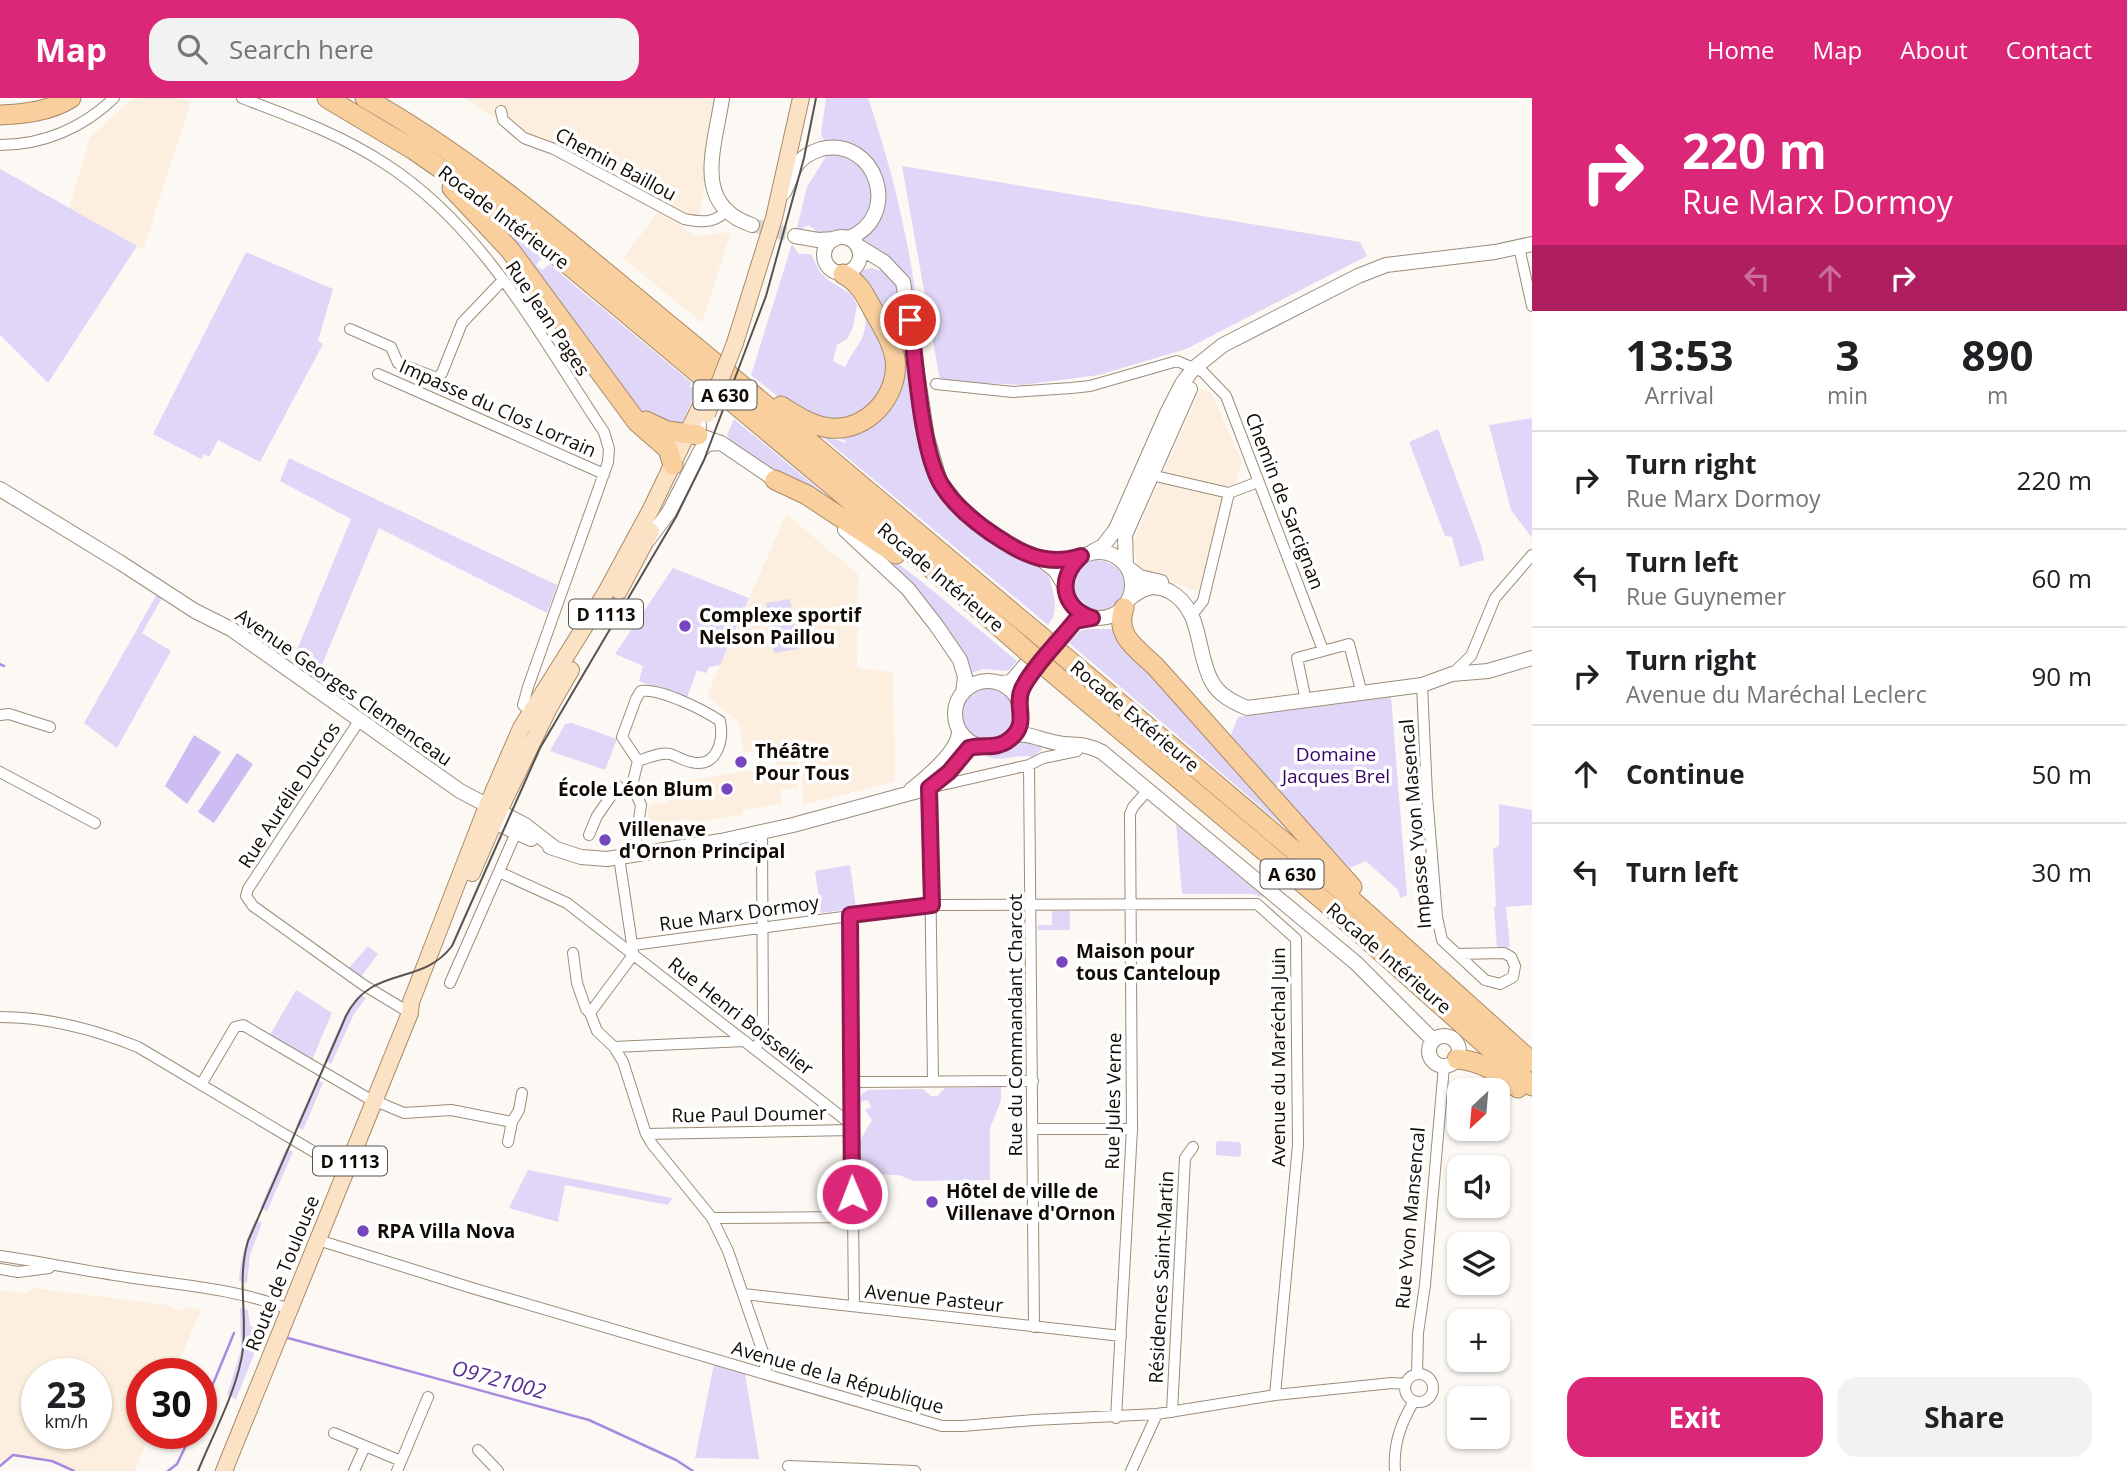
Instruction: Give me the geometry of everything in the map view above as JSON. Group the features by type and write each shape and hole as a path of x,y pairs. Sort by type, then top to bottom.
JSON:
{"highway":[{"path":"0,115 44,109 71,98"},
{"name":"Rocade Intérieure","path":"327,98 414,150 476,193 570,266 1324,901 1532,1086"},
{"name":"Rocade Extérieure","path":"367,99 501,189 737,381 1335,885 1532,1062"},
{"path":"414,150 479,214 510,250 637,422 668,449 673,465"},
{"path":"737,381 803,420 820,426 845,428 869,418 880,408 893,384 895,357 889,339 861,288 849,272"},
{"path":"623,401 656,427 692,434"},
{"path":"775,480 807,495 890,549 958,603 1027,651"},
{"path":"1127,603 1121,624 1127,640 1155,666 1357,892 1409,941 1463,1000"},
{"path":"1450,1062 1479,1063 1532,1099"}],"main road":[{"name":"D 1113","path":"731,340 777,172 792,98"},
{"name":"D 1113","path":"493,813 514,781 547,711 639,553 703,411 757,279 778,206 801,98"},
{"name":"D 1113","path":"493,813 514,742 589,622 692,434"},
{"name":"Route de Toulouse","path":"224,1471 493,813"}],"street":[{"path":"0,145 50,138 88,119 114,98"},
{"name":"Rue Jean Pages","path":"242,98 310,124 387,165 424,192 458,225 503,280 604,432 609,449 604,474 565,578 523,705 531,713"},
{"path":"722,98 711,178 716,198 725,212 752,225"},
{"name":"Chemin Baillou","path":"501,111 503,120 524,138 554,149 684,219 704,222 725,212"},
{"path":"778,206 793,171 807,156 831,148 851,152 869,165 878,186 879,196 870,225 848,241 825,250 825,261"},
{"path":"893,269 871,264 849,272 832,270 813,249 795,236 848,241 893,269 899,275 905,289 928,445 940,482 958,505 990,531 1017,550 1042,560 1055,570 1065,586 1069,602 1068,615 1011,682 983,681 968,687 957,701 955,715 959,740 938,765 907,793"},
{"path":"848,241 860,258 849,272"},
{"path":"1042,560 1068,560 1102,546 1116,529 1170,405 1198,371 1237,340 1358,276 1386,265 1525,246 1532,306"},
{"path":"350,329 391,347 398,363 437,378 442,373 462,323 503,280"},
{"path":"936,384 1013,392 1090,386 1177,362 1198,371"},
{"path":"1127,603 1132,589 1126,566 1125,535 1198,371"},
{"name":"Chemin de Sarcignan","path":"1198,371 1226,396 1323,650"},
{"name":"Impasse du Clos Lorrain","path":"378,374 604,474"},
{"path":"692,434 721,443 857,539 908,589 960,660 965,677 963,693"},
{"path":"639,553 668,512 701,450 707,444 721,443"},
{"path":"1151,475 1229,493 1258,482"},
{"name":"Avenue Georges Clemenceau","path":"0,489 195,611 231,629 460,791 556,849 581,857 626,856 721,841 929,788"},
{"path":"1196,610 1203,601 1229,493"},
{"path":"1065,586 1072,564 1086,554 1112,554 1140,578 1162,582 1177,589 1196,610 1210,659 1222,682 1240,697 1268,706"},
{"path":"1452,674 1471,656 1495,598 1532,555"},
{"path":"929,788 949,772 969,748 999,746 1014,735 1019,728 1021,691 1075,621 1109,617 1137,593 1153,587 1160,587 1174,594 1192,613 1207,671 1216,688 1229,699 1247,708 1422,685 1452,674 1488,671 1532,658"},
{"path":"1069,602 1075,610 1092,618"},
{"path":"1306,701 1297,658 1349,644 1362,694"},
{"path":"999,683 1015,694 1044,739 1043,758"},
{"name":"Impasse Yvon Masencal","path":"1422,685 1427,794 1437,917 1442,940 1457,954 1485,980 1500,984 1513,977 1515,966 1511,957 1504,953 1457,954"},
{"path":"590,1013 636,954 626,856 641,805 632,785 638,761 622,737 634,703 641,691 650,690 702,710 720,721 722,739 716,754 710,760 692,763 668,754 638,761"},
{"path":"514,781 514,768 531,732 531,713 547,711"},
{"path":"0,715 9,714 50,727"},
{"name":"Rue Aurélie Ducros","path":"359,721 248,889 246,896 253,906 362,984 410,1013"},
{"path":"959,730 971,743 979,746"},
{"path":"1014,735 1087,744 1102,752 1356,963 1433,1040"},
{"path":"929,788 1077,751"},
{"name":"Rue du Commandant Charcot","path":"1029,765 1034,1326"},
{"path":"0,772 95,823"},
{"path":"589,835 597,816 618,786"},
{"path":"929,788 933,1081"},
{"name":"Rue Jules Verne","path":"1116,1418 1132,1129 1130,814 1148,790"},
{"path":"614,1047 750,1045 761,1040 762,832"},
{"path":"450,983 515,835"},
{"name":"Rue Henri Boisselier","path":"499,872 566,903 636,954 852,1127"},
{"name":"Rue Marx Dormoy","path":"636,954 646,943 932,905 1130,904"},
{"name":"Avenue du Maréchal Juin","path":"1130,904 1258,904 1296,939 1298,1145 1275,1395"},
{"path":"850,915 854,1306"},
{"path":"573,953 586,1009 597,1031 614,1047 622,1062 646,1133 712,1218 743,1294 765,1358 768,1375"},
{"path":"0,1017 62,1025 123,1041 152,1054 202,1083 346,1171"},
{"path":"202,1083 235,1027 243,1025 375,1101 404,1113 451,1110 512,1122"},
{"path":"1442,1035 1452,1037 1460,1049 1450,1062 1431,1058 1429,1049 1433,1040 1442,1035"},
{"name":"Rue Yvon Mansencal","path":"1417,1374 1418,1333 1450,1062"},
{"path":"850,1082 1033,1081"},
{"path":"508,1142 522,1093"},
{"name":"Rue Paul Doumer","path":"646,1133 852,1127"},
{"path":"1033,1129 1132,1129"},
{"name":"Résidences Saint-Martin","path":"1172,1412 1185,1158 1193,1147"},
{"path":"712,1218 852,1217"},
{"name":"Avenue de la République","path":"318,1240 942,1426 1116,1418 1275,1395 1392,1383 1406,1384"},
{"path":"0,1256 56,1267 230,1292 289,1309"},
{"path":"0,1269 24,1272 56,1267"},
{"name":"Avenue Pasteur","path":"743,1294 1121,1336"},
{"path":"1417,1374 1429,1379 1433,1387 1427,1399 1414,1401 1408,1396 1406,1384 1417,1374"},
{"path":"334,1433 365,1446 399,1466 428,1397"},
{"path":"1395,1471 1395,1447 1399,1432 1414,1401"},
{"path":"1131,1471 1157,1414"},
{"path":"354,1471 365,1446"},
{"path":"478,1450 498,1471"},
{"path":"788,1466 915,1471"}],"shaded area":[{"path":"134,98 177,98 191,102 143,250 69,208 90,137"},
{"path":"464,98 720,98 697,228 564,150 495,118"},
{"path":"658,212 696,236 731,232 702,323 623,258"},
{"path":"1201,388 1211,392 1242,462 1199,592 1139,570 1132,543"},
{"path":"786,514 858,574 857,668 893,672 895,781 803,805 801,744 744,753 739,723 707,695"},
{"path":"194,735 221,752 187,804 165,786"},
{"path":"237,753 253,764 214,823 198,812"},
{"name":"École Léon Blum","path":"788,753 797,756 797,789 780,790 782,804 743,810 743,815 691,823 689,819 650,826 647,813 650,804 666,803 667,782 777,766 775,754"},
{"path":"34,1288 168,1305 182,1312 185,1307 201,1309 181,1358 126,1358 126,1449 144,1449 135,1471 75,1471 42,1459 13,1455 0,1461 0,1290 25,1293"}],"green space":[{"path":"826,98 868,98 875,118 910,259 930,430 907,278 897,266 858,237 869,231 879,174 824,141 821,134"},
{"path":"827,155 846,158 863,168 871,182 873,208 852,233 817,236 809,225 796,232 807,187"},
{"path":"902,166 1360,242 1367,256 1186,349 1099,375 1022,385 940,381"},
{"path":"0,169 137,246 48,383 0,335"},
{"path":"494,220 542,258 536,265 542,270 549,264 692,383 689,386 699,391 697,396 694,395 680,428 639,412"},
{"path":"792,244 799,254 811,254 820,272 851,294 857,305 853,327 847,339 837,345 833,361 845,367 862,339 865,304 888,352 888,383 865,415 831,422 791,407 751,375"},
{"path":"246,252 333,289 318,341 323,344 260,462 218,440 209,457 204,454 201,459 153,434"},
{"path":"871,268 886,272 899,284 933,480 1048,570 1055,605 1048,625 819,434 846,443 820,431 841,433 899,377 854,276"},
{"path":"1532,418 1532,538 1511,510 1489,425"},
{"path":"734,419 862,525 732,444 727,435"},
{"path":"1438,429 1481,545 1484,560 1460,567 1452,537 1445,536 1409,442"},
{"path":"289,458 557,585 547,613 379,528 316,679 292,662 351,519 280,481"},
{"path":"860,535 921,581 1017,661 1008,671 984,669 971,673 965,657"},
{"path":"1096,560 1109,563 1118,570 1123,579 1124,589 1120,598 1113,606 1103,610 1089,609 1084,602 1076,598 1074,591 1074,579 1079,569"},
{"name":"Complexe sportif Nelson Paillou","path":"673,568 749,598 720,665 709,667 706,673 697,670 686,700 639,681 643,666 615,654"},
{"path":"157,594 162,598 142,633 171,651 117,748 84,723"},
{"path":"790,599 798,649 774,653 766,603"},
{"path":"1114,629 1316,854 1068,642 1080,631"},
{"path":"989,686 1005,691 1013,699 1018,715 1013,731 1005,739 989,744 973,739 965,731 960,715 965,699 973,691"},
{"name":"Domaine Jacques Brel","path":"1391,697 1407,895 1400,898 1398,890 1366,861 1350,868 1291,806 1231,735 1238,717"},
{"path":"572,723 617,739 605,770 550,751 565,724"},
{"path":"1021,741 1041,746 1042,750 1033,757 998,759 986,756 1004,753"},
{"path":"1499,804 1532,810 1532,905 1506,907 1510,947 1497,948 1493,849 1499,845"},
{"path":"1176,823 1266,898 1252,894 1182,894"},
{"path":"850,865 856,908 821,913 815,871"},
{"path":"1052,911 1070,911 1070,930 1038,930 1038,925 1052,925"},
{"path":"368,946 378,954 360,978 348,969"},
{"path":"296,990 332,1013 312,1060 270,1035"},
{"path":"359,994 366,998 354,1014 331,1064 325,1060 345,1014"},
{"path":"317,1079 323,1083 303,1130 296,1126"},
{"path":"1001,1087 1001,1101 990,1128 990,1180 914,1181 899,1175 859,1174 858,1144 872,1120 865,1110 871,1107 868,1100 860,1102 861,1095 868,1090 923,1089 931,1096 937,1096 945,1088"},
{"path":"1218,1141 1239,1142 1241,1155 1216,1155"},
{"path":"286,1148 293,1152 267,1211 260,1208"},
{"path":"528,1170 672,1198 668,1205 565,1185 558,1222 509,1208"},
{"path":"255,1220 262,1223 250,1255 247,1283 239,1281 240,1273 244,1250"},
{"path":"240,1308 248,1310 250,1326 263,1332 236,1399 227,1395 241,1350"},
{"path":"714,1364 745,1373 759,1459 695,1458"}],"waterway":[{"path":"0,664 4,666"},
{"name":"O9721002","path":"217,1374 234,1333"},
{"name":"O9721002","path":"288,1338 589,1420 676,1460 693,1471"},
{"name":"O9721002","path":"168,1471 177,1464 184,1449"},
{"name":"O9721002","path":"0,1466 13,1455 52,1461 74,1471"}],"tunnel":[{"path":"752,225 795,236"}],"tram line":[{"path":"198,1471 231,1395 240,1364 244,1335 243,1269 248,1241 346,1016 369,989 426,967 440,959 452,946 540,748 676,517 704,460 766,296 804,158 816,98"}],"place":[{"name":"Complexe sportif Nelson Paillou","path":"685,626"},
{"name":"Théâtre Pour Tous","path":"741,762"},
{"name":"École Léon Blum","path":"727,789"},
{"name":"Villenave d'Ornon Principal","path":"605,840"},
{"name":"Maison pour tous Canteloup","path":"1062,962"},
{"name":"Hôtel de ville de Villenave d'Ornon","path":"932,1202"},
{"name":"RPA Villa Nova","path":"363,1231"}],"route":[{"path":"852,1194 850,915 932,905 929,788 949,772 969,748 999,746 1014,735 1021,719 1021,691 1075,621 1092,618 1075,610 1066,594 1067,574 1072,564 1081,556 1068,560 1042,560 1017,550 958,505 940,482 933,467 927,437 910,320"}]}
